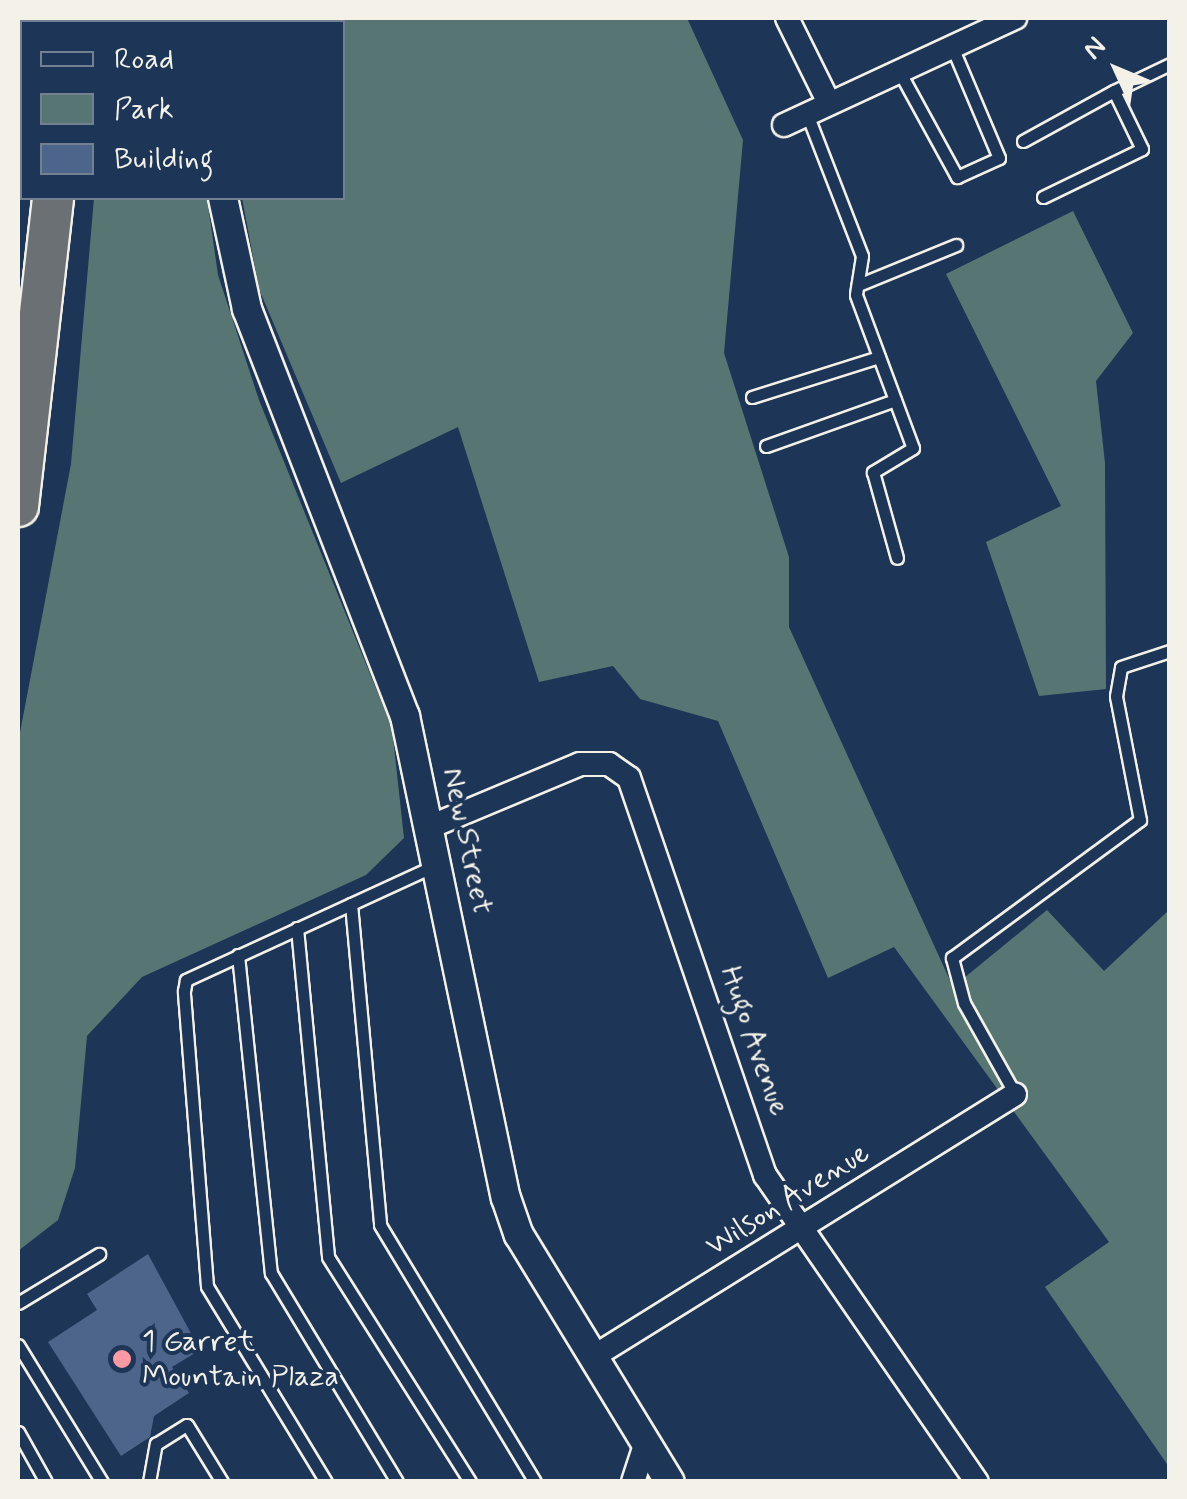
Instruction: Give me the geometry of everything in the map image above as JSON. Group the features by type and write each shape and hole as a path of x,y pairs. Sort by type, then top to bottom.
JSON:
{"highway":[{"path":"18,506 54,200"}],"street":[{"path":"787,18 829,103"},
{"path":"784,125 1015,18"},
{"name":"New Street","path":"224,200 247,309 405,716 432,826 506,1198 519,1236 670,1482"},
{"name":"Hugo Avenue","path":"432,826 580,764 609,764 629,778 765,1174 977,1482"},
{"name":"Wilson Avenue","path":"593,1357 1015,1094"},
{"path":"634,1482 646,1442"}],"lane":[{"path":"899,71 958,177 999,158 952,47"},
{"path":"1023,141 1170,64"},
{"path":"1043,196 1142,148 1114,92"},
{"path":"807,114 862,256 858,285 879,357 913,448 873,472 897,558"},
{"path":"858,285 956,246"},
{"path":"752,397 879,357"},
{"path":"766,446 895,400"},
{"path":"1015,1094 964,1003 952,958 1140,820 1116,696 1121,668 1170,650"},
{"path":"326,1482 206,1286 186,980 439,864"},
{"path":"351,904 380,1225 535,1482"},
{"path":"297,928 328,1257 470,1482"},
{"path":"238,955 270,1274 396,1482"},
{"path":"18,1303 100,1254"},
{"path":"18,1346 102,1482"},
{"path":"149,1482 156,1444 187,1425 222,1482"},
{"path":"18,1432 46,1482"}],"green space":[{"path":"687,18 743,140 724,353 789,557 789,627 953,987 1047,910 1104,971 1169,910 1169,1467 1045,1287 1109,1242 894,947 828,978 718,721 640,699 613,666 539,682 458,427 341,483 259,289 242,200 345,200 345,20 260,20"},
{"path":"94,200 207,200 218,275 259,400 392,728 404,838 366,875 142,977 87,1036 75,1168 58,1220 18,1251 18,743 71,464"},
{"path":"1073,211 1133,333 1096,381 1105,463 1106,689 1039,696 986,542 1061,506 946,274"}],"building":[{"name":"1 Garret Mountain Plaza","path":"148,1254 200,1350 172,1367 189,1393 154,1416 150,1437 121,1456 48,1342 97,1310 87,1294"}],"place":[{"name":"1 Garret Mountain Plaza","path":"122,1359"}]}
